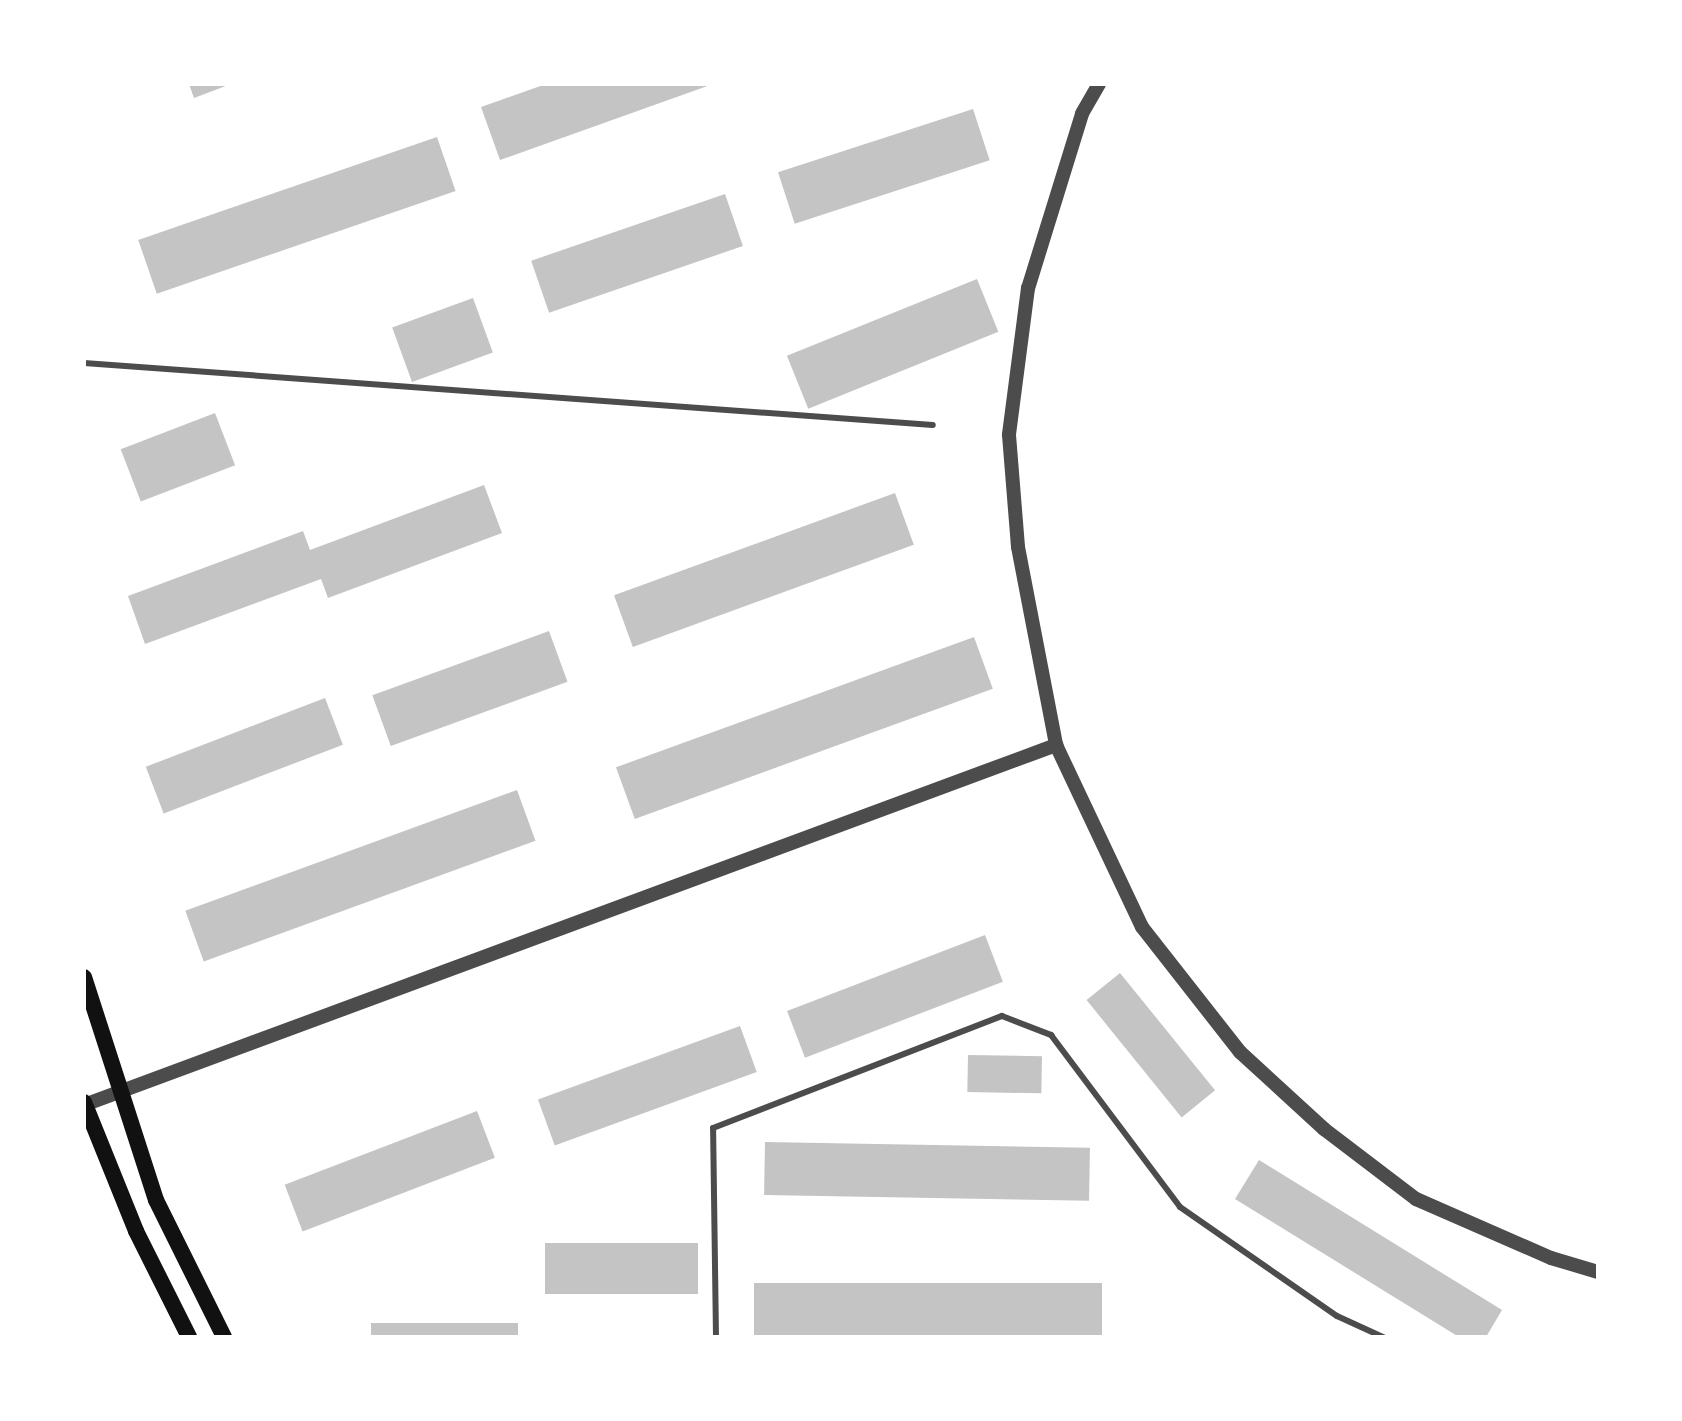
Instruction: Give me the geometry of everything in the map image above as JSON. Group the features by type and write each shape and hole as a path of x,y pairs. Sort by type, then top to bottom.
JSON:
{"main road":[{"path":"84,977 156,1200 224,1337"},
{"path":"84,1104 136,1231 189,1337"}],"street":[{"path":"1099,84 1082,114 1028,288 1009,435 1018,547 1056,745 1142,927 1240,1052 1324,1129 1416,1199 1551,1258 1598,1272"},
{"path":"84,1104 1056,745"}],"lane":[{"path":"84,363 933,425"},
{"path":"716,1337 713,1128 1002,1016 1051,1035 1180,1207 1337,1316 1383,1337"}],"building":[{"path":"189,84 231,84 194,98"},
{"path":"546,84 713,84 500,160 481,107"},
{"path":"973,109 990,160 795,224 778,172"},
{"path":"437,137 456,191 157,294 138,240"},
{"path":"725,194 743,246 549,313 531,261"},
{"path":"977,279 998,332 808,409 787,356"},
{"path":"473,298 493,353 412,382 392,327"},
{"path":"215,413 235,465 141,501 121,449"},
{"path":"484,485 502,533 328,598 321,579 145,644 128,596 303,531 310,550"},
{"path":"895,493 914,545 633,647 614,595"},
{"path":"549,631 567,682 391,746 372,695"},
{"path":"974,637 993,689 635,819 616,767"},
{"path":"325,698 343,745 164,813 146,767"},
{"path":"517,790 535,841 204,961 185,911"},
{"path":"985,935 1003,982 805,1058 787,1011"},
{"path":"1120,973 1215,1090 1182,1117 1087,1000"},
{"path":"740,1026 757,1072 555,1146 538,1100"},
{"path":"968,1055 1042,1056 1041,1093 967,1092"},
{"path":"477,1111 495,1158 303,1232 285,1185"},
{"path":"765,1142 1090,1148 1089,1201 764,1195"},
{"path":"1259,1160 1502,1310 1486,1337 1459,1337 1235,1199"},
{"path":"545,1243 698,1243 698,1294 545,1294"},
{"path":"754,1283 1102,1283 1102,1337 754,1337"},
{"path":"371,1323 518,1323 518,1337 371,1337"}]}
